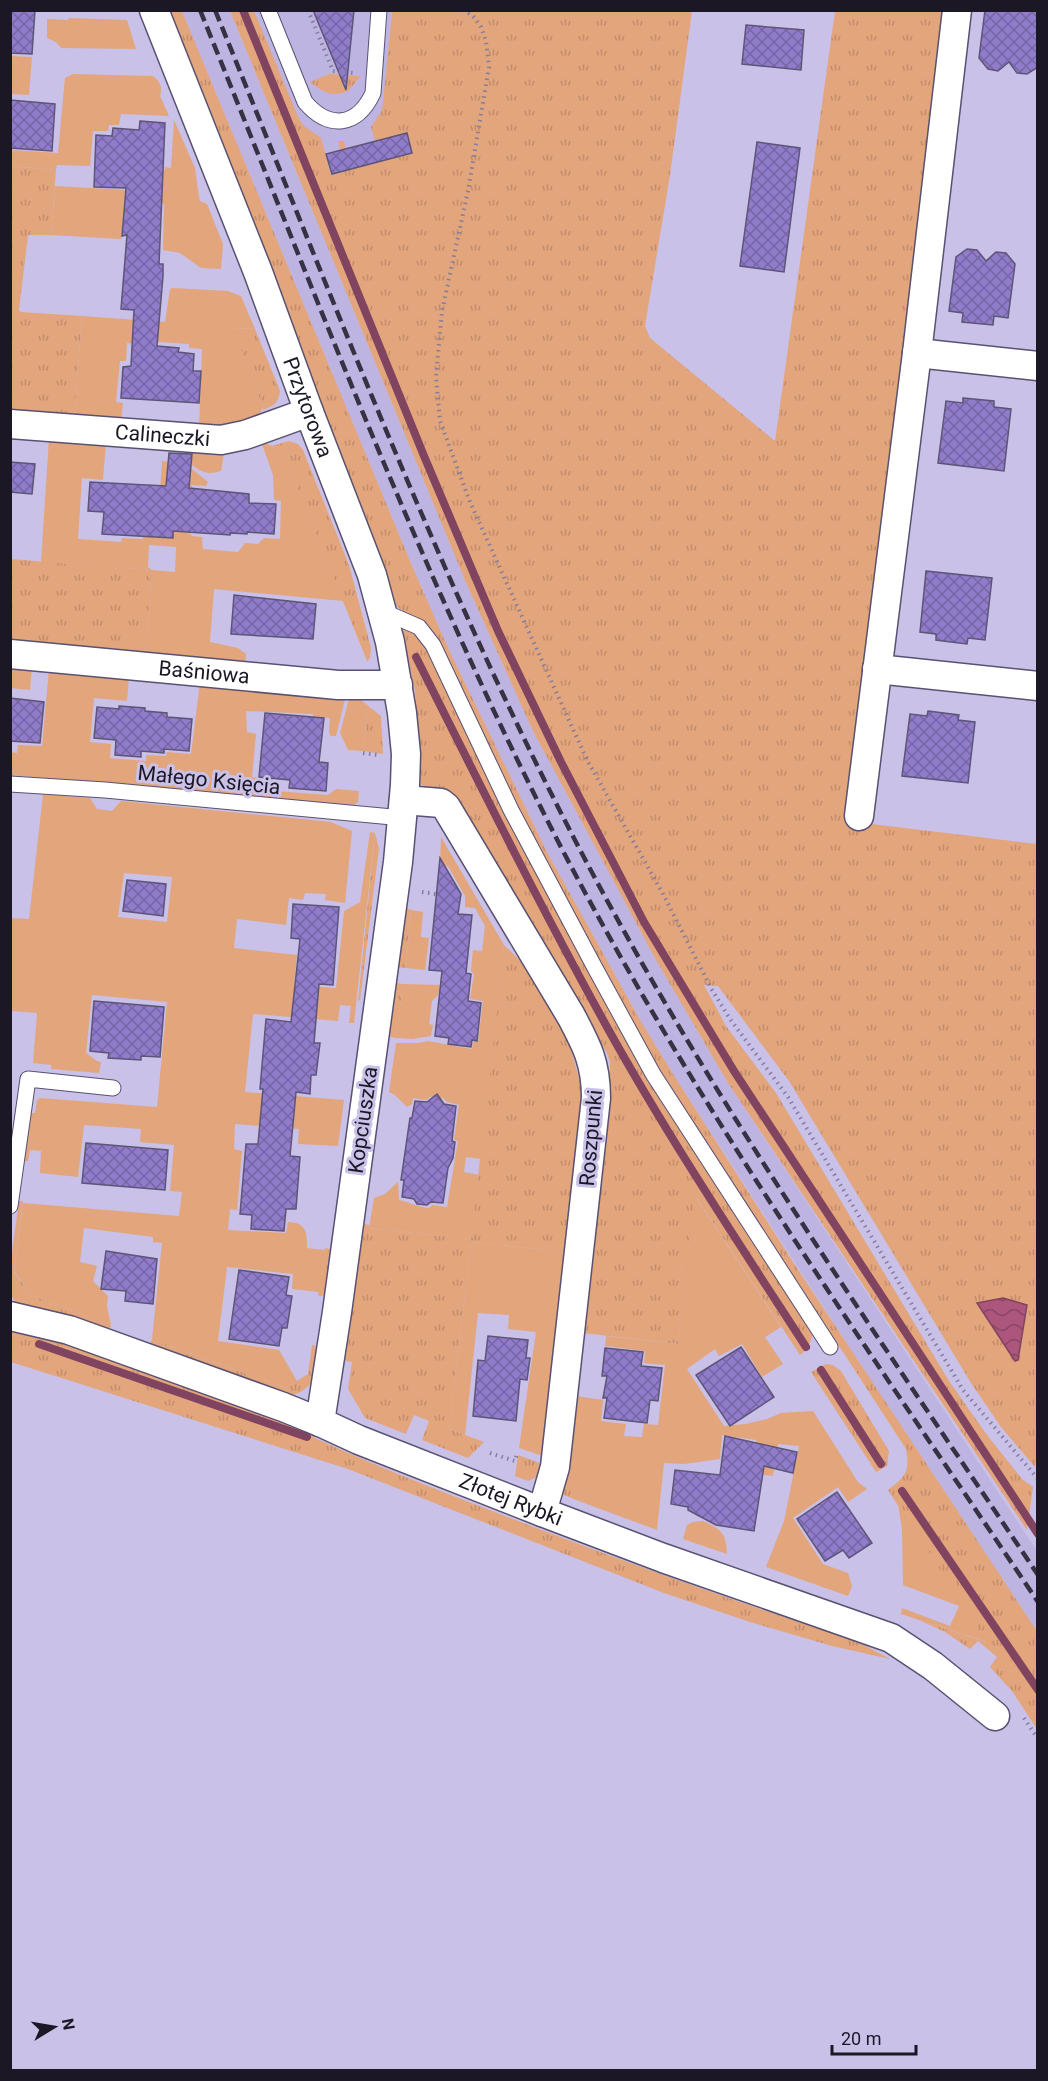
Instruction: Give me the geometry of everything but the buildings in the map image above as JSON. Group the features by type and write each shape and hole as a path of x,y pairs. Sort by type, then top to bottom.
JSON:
{"street":[{"name":"Przytorowa","path":"154,10 258,272 372,575 398,685 405,743 403,809"},
{"path":"859,816 957,10"},
{"path":"917,353 1038,366"},
{"name":"Calineczki","path":"10,424 220,440 253,433 309,412"},
{"name":"Baśniowa","path":"10,654 338,685 398,685"},
{"path":"877,669 1038,686"},
{"name":"Roszpunki","path":"403,809 441,803 446,807 571,1016 594,1062 596,1098 565,1386 555,1467 542,1512"},
{"name":"Kopciuszka","path":"320,1422 373,1047 403,809"},
{"name":"Złotej Rybki","path":"10,1316 69,1330 320,1422 359,1440 663,1558 891,1638 933,1666 995,1716"}],"lane":[{"path":"268,10 305,102 322,117 340,121 353,118 360,113 368,104 373,93 379,10"},
{"path":"382,611 419,627 433,645 511,810 653,1074 830,1347"},
{"name":"Małego Księcia","path":"10,784 403,809"},
{"path":"10,1206 28,1079 113,1088"}],"path":[{"path":"308,10 333,71 375,75"},
{"path":"463,10 473,16 481,27 486,41 489,67 468,191 442,311 436,377 440,421 470,502 587,760 662,892 712,990 730,1019 788,1097 963,1390 1038,1479"},
{"path":"490,1453 515,1461 517,1454"}],"shaded area":[{"path":"182,11 230,11 467,585 533,731 656,960 728,1083 1037,1551 1037,1631 879,1393 675,1077 640,1020 547,852 449,650 413,568"},
{"path":"253,11 392,11 376,188 323,184"}],"green space":[{"path":"168,11 182,11 413,568 449,650 547,852 640,1020 675,1077 795,1265 1037,1631 1037,1729 1012,1691 990,1667 997,1657 978,1641 970,1649 945,1632 919,1620 986,1642 888,1490 905,1473 906,1449 650,1055 613,990 423,625 396,606 369,525"},
{"path":"230,11 254,11 299,119 304,126 321,138 331,175 346,171 338,141 344,141 348,157 363,153 366,165 381,161 371,127 381,112 383,103 392,11 692,11 670,175 645,326 650,338 775,441 835,11 943,11 847,821 1037,844 1038,1453 1035,1467 1001,1427 971,1383 789,1081 718,986 704,985 726,1026 776,1093 949,1381 987,1435 1022,1479 1033,1487 1027,1530 728,1083 656,960 533,731 467,585"},
{"path":"69,18 127,20 136,49 61,48 56,42 47,38 47,19 68,20"},
{"path":"10,56 32,57 29,95 11,94"},
{"path":"73,74 153,76 160,85 160,96 169,116 121,114 119,125 109,125 108,131 93,131 90,166 57,165 56,170 11,166 11,150 58,153 65,78"},
{"path":"329,74 361,76 348,91 337,94 324,91 310,82"},
{"path":"174,120 195,168 200,201 207,204 223,244 221,269 201,268 180,253 163,250 164,204 124,201 121,239 51,235 55,186 126,190 128,168 165,170 165,167 171,168"},
{"path":"10,166 56,170 51,235 28,235 19,310 21,312 82,316 74,419 11,414"},
{"path":"170,289 228,291 241,296 255,329 233,328 263,407 257,420 225,429 199,428 202,349 189,348 189,344 147,341 146,345 127,343 126,361 120,361 116,402 123,403 121,422 74,419 82,316 165,322"},
{"path":"232,328 255,329 280,391 275,404 263,410 263,407"},
{"path":"49,438 106,442 103,480 82,478 78,539 121,542 122,538 143,539 144,523 158,523 162,461 187,465 208,482 206,486 192,485 189,532 192,536 202,537 203,549 238,552 245,543 258,544 264,538 280,539 281,501 274,500 273,475 262,444 265,443 283,451 343,601 214,589 210,642 238,648 246,654 245,665 145,656 152,570 41,562","holes":["149,545 176,547 175,572 152,570 148,567"]},
{"path":"289,441 298,444 303,450 349,565 371,648 370,658 367,661 283,452 272,446"},
{"path":"193,449 224,453 221,471 208,473 190,463"},
{"path":"10,559 152,570 145,656 11,643"},
{"path":"402,629 415,634 428,651 537,873 630,1046 680,1130 813,1334 808,1348 800,1355 696,1197 678,1344 583,1333 610,1081 610,1062 607,1053 555,973 419,782 415,692"},
{"path":"10,666 32,667 30,690 11,688"},
{"path":"49,669 129,676 127,701 94,698 90,742 111,744 110,758 146,761 146,755 166,756 167,752 191,754 200,682 346,695 336,736 331,736 329,733 330,718 313,716 313,714 246,711 247,732 256,734 252,777 277,780 276,791 328,795 336,789 359,791 358,802 354,805 11,775 10,752 17,753 18,745 42,746"},
{"path":"350,695 356,696 381,716 383,754 363,751 367,715"},
{"path":"350,695 367,715 363,751 348,750 340,733"},
{"path":"43,794 90,798 97,809 112,811 121,801 331,822 352,831 345,903 325,900 326,894 305,893 303,900 289,898 286,925 237,919 234,948 297,955 294,985 336,988 344,911 360,902 370,832 375,833 354,1023 349,1023 351,1006 340,1005 338,1021 253,1014 245,1092 344,1100 338,1146 298,1144 299,1129 235,1124 234,1149 242,1151 237,1210 230,1209 228,1230 286,1233 288,1222 299,1224 307,1237 307,1248 325,1250 319,1292 292,1289 293,1274 227,1267 218,1341 279,1350 297,1381 285,1388 152,1339 162,1243 153,1242 153,1237 84,1228 80,1262 97,1266 93,1281 108,1296 107,1306 111,1325 31,1295 14,1271 23,1203 179,1216 182,1192 170,1191 174,1145 140,1142 141,1129 84,1125 78,1177 40,1173 41,1151 30,1150 28,1161 24,1161 30,1113 35,1113 37,1100 40,1098 157,1107 167,1002 92,995 86,1053 101,1062 99,1073 51,1069 51,1065 33,1063 37,1013 11,1011 10,918 29,919","holes":["124,873 172,877 167,922 118,917"]},
{"path":"375,833 379,848 360,1000 358,1001"},
{"path":"441,837 504,945 481,1159 466,1157 464,1172 479,1175 471,1239 369,1228 374,1198 385,1194 398,1182 399,1200 429,1208 432,1205 447,1207 458,1141 454,1140 459,1105 447,1102 443,1098 430,1097 426,1100 413,1098 412,1104 407,1107 389,1092 396,1043 428,1041 472,1049 473,1042 478,1042 483,1001 470,999 474,974 471,971 473,950 482,951 485,926 475,908 465,907 465,896 448,866 440,865"},
{"path":"403,907 411,910 406,968 398,967 395,963"},
{"path":"411,910 423,912 421,937 429,938 425,970 406,968"},
{"path":"504,945 532,972 569,1043 586,1102 566,1252 471,1242 449,1429 484,1442 468,1458 422,1440 429,1421 414,1415 406,1434 365,1418 348,1389 352,1362 341,1360 361,1223 369,1225 369,1228 471,1239"},
{"path":"397,983 403,984 396,1038 386,1036 392,987"},
{"path":"403,984 440,985 438,995 432,1001 429,1024 433,1025 431,1036 412,1039 396,1038"},
{"path":"695,1196 781,1327 765,1337 783,1364 762,1377 742,1344 719,1356 715,1349 687,1369 724,1426 767,1419 781,1413 813,1411 858,1482 867,1489 848,1502 838,1487 793,1518 823,1564 848,1573 852,1586 848,1596 766,1567 784,1521 799,1446 778,1444 773,1476 752,1473 756,1440 722,1435 720,1459 684,1464 664,1463 657,1530 584,1503 566,1473 576,1396 603,1400 601,1421 626,1424 624,1436 642,1437 644,1424 658,1425 665,1365 644,1363 645,1351 605,1346 606,1336 678,1344"},
{"path":"19,1201 23,1201 14,1272 31,1295 111,1325 109,1333 17,1305 11,1295 11,1259"},
{"path":"471,1242 566,1252 543,1456 519,1448 536,1332 508,1329 509,1315 478,1313 465,1435 449,1429"},
{"path":"325,1248 334,1250 328,1295 318,1296"},
{"path":"10,1327 52,1336 268,1416 360,1458 453,1496 583,1546 862,1644 890,1659 832,1646 664,1593 348,1469 11,1362"},
{"path":"152,1339 285,1388 308,1374 312,1345 321,1347 316,1372 310,1385 304,1390 287,1396 149,1347"},
{"path":"826,1364 833,1365 841,1371 889,1451 887,1466 876,1472 811,1372"},
{"path":"518,1455 545,1465 539,1476 528,1481 515,1476"},
{"path":"566,1473 584,1503 559,1493"},
{"path":"898,1504 987,1642 901,1614 902,1608 950,1626 959,1606 903,1585 902,1529"},
{"path":"703,1521 722,1533 726,1541 727,1554 683,1539 687,1525"}],"water":[{"path":"1003,1298 1027,1305 1018,1360 1015,1361 977,1303"}],"waterway":[{"path":"243,10 424,456 498,631 561,762 644,922 734,1071 1038,1534"},
{"path":"416,657 533,889 630,1068 729,1229 806,1347"},
{"path":"39,1344 307,1437"},
{"path":"821,1370 881,1464"},
{"path":"902,1491 1038,1690"}],"railway":[{"path":"200,10 328,329 417,540 463,645 563,851 616,949 730,1139 851,1326 1038,1602"},
{"path":"215,10 431,536 526,742 577,844 628,939 739,1125 797,1216 1038,1575"}]}
